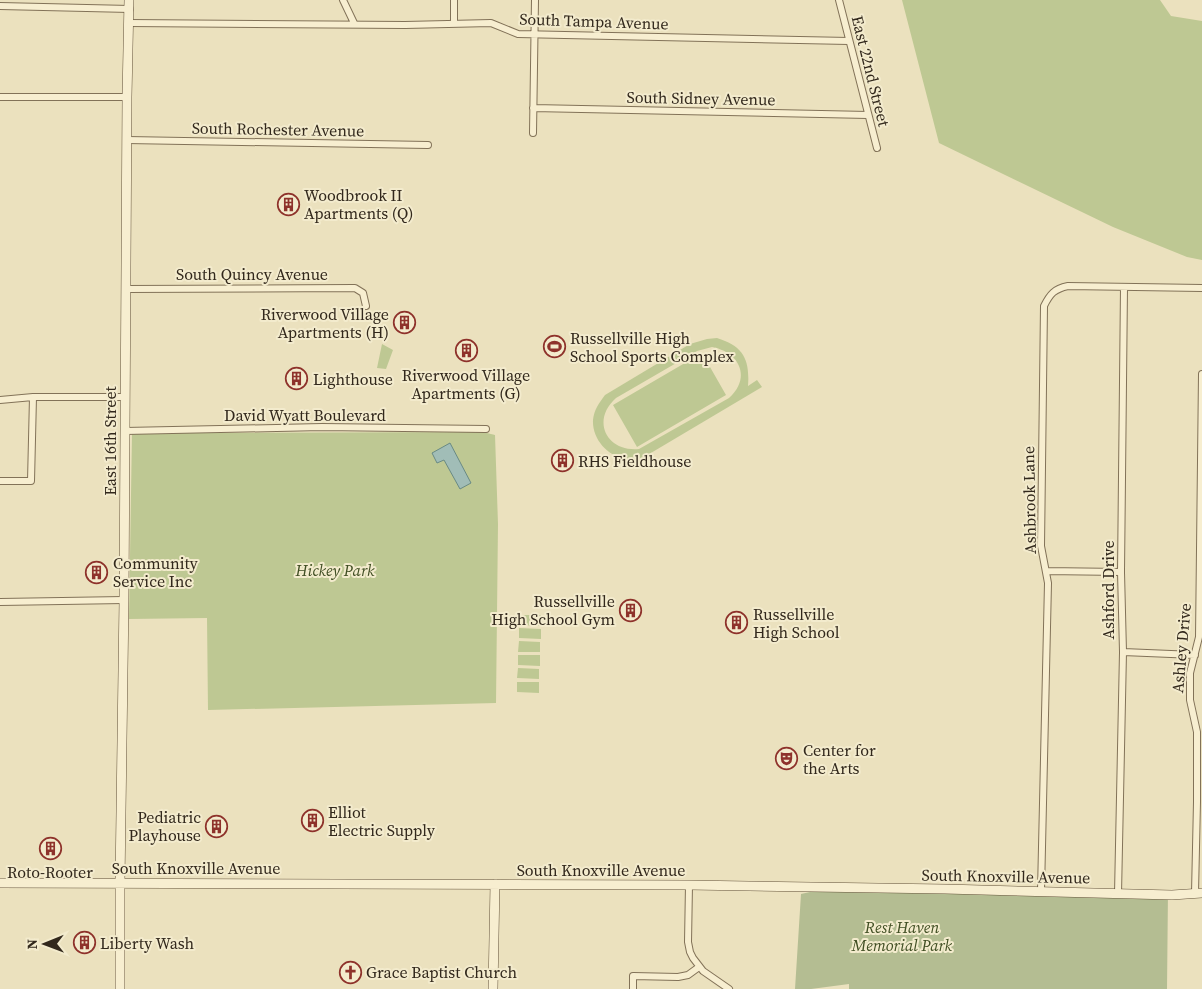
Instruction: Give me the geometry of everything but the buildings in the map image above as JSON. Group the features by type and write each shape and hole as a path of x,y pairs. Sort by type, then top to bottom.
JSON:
{"main road":[{"name":"East 16th Street","path":"120,989 129,4"},
{"name":"South Knoxville Avenue","path":"0,882 689,885 1172,895 1198,893"},
{"path":"493,989 495,884"}],"street":[{"path":"343,0 354,24"},
{"path":"454,0 454,24"},
{"path":"533,133 535,0"},
{"name":"East 22nd Street","path":"839,0 877,148"},
{"path":"0,6 129,4"},
{"name":"South Tampa Avenue","path":"130,23 405,25 491,23 518,34 534,35 849,41"},
{"path":"0,97 127,97"},
{"name":"South Sidney Avenue","path":"533,108 868,116"},
{"name":"South Rochester Avenue","path":"127,140 428,144"},
{"name":"Ashbrook Lane","path":"1041,892 1048,593 1041,546 1044,306 1050,294 1068,286 1202,288"},
{"name":"Ashford Drive","path":"1118,894 1123,652 1121,572 1124,287"},
{"name":"South Quincy Avenue","path":"126,289 355,288 363,293 366,306"},
{"name":"Ashley Drive","path":"1198,893 1197,732 1190,700 1190,673 1199,637 1202,374"},
{"path":"0,400 125,397"},
{"path":"0,481 31,481 33,398"},
{"name":"David Wyatt Boulevard","path":"125,431 322,427 486,430"},
{"path":"1046,571 1121,572"},
{"path":"0,602 124,600"},
{"path":"1123,652 1195,655"},
{"path":"689,885 689,948 699,967 729,989"},
{"path":"632,989 632,976 688,975 699,967"}],"green space":[{"path":"902,0 1160,0 1171,16 1202,21 1202,260 1187,257 1113,227 939,143"},
{"path":"717,338 726,341 739,350 748,368 748,386 757,380 762,387 629,466 624,458 618,457 606,450 598,439 593,427 596,410 605,395 690,344","holes":["712,347 721,350 735,360 741,374 740,382 729,398 639,449 628,449 611,440 606,433 604,416 608,407 616,398 697,351"]},
{"path":"382,344 393,350 386,369 377,368"},
{"path":"702,353 726,395 637,447 613,405"},
{"name":"Hickey Park","path":"483,432 495,435 498,524 496,703 208,710 207,618 129,619 132,433"},
{"path":"519,615 541,615 541,626 519,625"},
{"path":"519,628 541,629 541,639 519,638"},
{"path":"519,641 540,642 540,652 518,652"},
{"path":"518,655 540,655 540,666 518,665"},
{"path":"518,668 539,669 539,679 517,678"},
{"path":"517,682 539,682 539,693 517,692"},
{"name":"Rest Haven Memorial Park","path":"850,883 1168,891 1167,989 849,989 849,984 795,989 801,894"}],"water":[{"path":"450,443 471,483 460,489 444,460 437,463 432,453"}],"place":[{"name":"Woodbrook II Apartments (Q)","path":"288,204"},
{"name":"Riverwood Village Apartments (H)","path":"405,323"},
{"name":"Russellville High School Sports Complex","path":"554,347"},
{"name":"Riverwood Village Apartments (G)","path":"466,351"},
{"name":"Lighthouse","path":"297,379"},
{"name":"RHS Fieldhouse","path":"562,461"},
{"name":"Community Service Inc","path":"97,572"},
{"name":"Russellville High School Gym","path":"631,610"},
{"name":"Russellville High School","path":"737,623"},
{"name":"Center for the Arts","path":"787,759"},
{"name":"Elliot Electric Supply","path":"312,821"},
{"name":"Pediatric Playhouse","path":"217,826"},
{"name":"Roto-Rooter","path":"50,848"},
{"name":"Liberty Wash","path":"84,943"},
{"name":"Grace Baptist Church","path":"350,972"}]}
